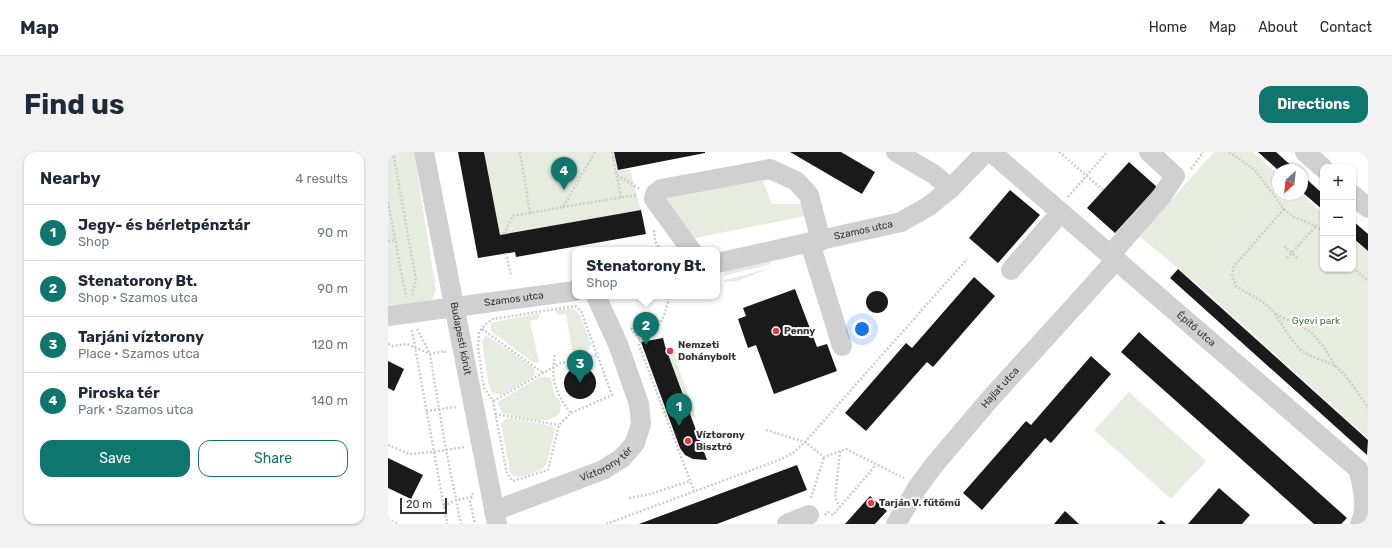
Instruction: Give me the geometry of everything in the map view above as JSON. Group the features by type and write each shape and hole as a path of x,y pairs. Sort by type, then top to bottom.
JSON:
{"street":[{"name":"Budapesti körút","path":"424,152 496,517"},
{"path":"896,152 935,175 950,188"},
{"name":"Szamos utca","path":"720,262 901,222 929,206 950,188 986,152"},
{"name":"Építő utca","path":"991,152 1358,470 1366,496 1363,520 1360,524"},
{"name":"Hajlat utca","path":"896,524 917,488 990,399 1113,257 1176,176 1149,152"},
{"path":"1306,152 1320,165"},
{"path":"689,247 654,199 655,194 661,188 770,169 796,181 809,195 815,242 842,346"},
{"path":"1356,198 1368,208"},
{"path":"1012,270 1059,211"},
{"name":"Szamos utca","path":"388,316 572,291"},
{"name":"Víztorony tér","path":"496,517 603,470 622,458 635,443 641,424 639,404 618,344 597,299"},
{"path":"787,524 815,517"}],"path":[{"path":"393,152 416,280 411,298 410,313 430,354 446,450 461,524"},
{"path":"520,152 530,213"},
{"path":"563,207 595,152"},
{"path":"612,152 621,197"},
{"path":"1060,152 1103,190"},
{"path":"1059,211 1086,175 1107,152"},
{"path":"1229,152 1255,170 1284,209 1294,217 1316,226 1320,229"},
{"path":"504,234 512,216 646,193 655,194"},
{"path":"388,202 410,313 433,452 448,524"},
{"path":"1284,209 1234,266 1232,275 1236,286 1263,302 1275,314 1286,333 1302,350 1317,360 1336,367"},
{"path":"1287,258 1316,226"},
{"path":"388,241 395,240"},
{"path":"1284,246 1298,259"},
{"path":"506,253 511,275"},
{"path":"606,524 779,460 793,453 805,442 967,259"},
{"path":"1356,271 1368,281"},
{"path":"640,340 652,336 664,316 669,299"},
{"path":"575,306 581,311 612,395 571,413 559,425 548,470 513,481 507,474 493,401 484,388 478,348 479,332 482,328 493,319 575,306"},
{"path":"1275,314 1311,332 1368,408"},
{"path":"628,323 640,340 639,345 694,491"},
{"path":"482,328 543,373"},
{"path":"388,344 393,346 407,344 430,354"},
{"path":"555,355 553,367 557,395 571,413"},
{"path":"493,401 561,363 597,355"},
{"path":"426,411 456,407"},
{"path":"495,414 559,425"},
{"path":"766,430 805,442 824,457"},
{"path":"388,445 410,454 464,447"},
{"path":"824,457 846,449 906,479 917,488"},
{"path":"840,451 835,498 840,507"},
{"path":"824,457 811,494 815,517 828,512 833,515 876,465"},
{"path":"629,498 650,494 690,481"},
{"path":"444,506 456,500 472,497"},
{"path":"388,519 399,524"}],"green space":[{"path":"388,152 414,152 436,290 432,300 388,307"},
{"path":"484,152 614,152 618,170 630,170 641,210 500,235"},
{"name":"Gyevi park","path":"1214,152 1253,152 1272,169 1272,200 1308,200 1320,210 1320,272 1356,272 1356,242 1368,252 1368,438 1203,289 1139,236"},
{"path":"763,181 772,204 802,204 806,216 690,239 665,202 666,197"},
{"path":"770,261 771,264 723,276 726,270"},
{"path":"768,269 737,281 725,282 724,280"},
{"path":"573,308 580,315 591,344 587,353 573,356 566,314 558,315 554,310"},
{"path":"540,313 538,319 530,321 539,362 534,363 491,331 491,323"},
{"path":"485,336 489,337 534,368 534,376 502,395 493,393 489,386 482,341"},
{"path":"670,347 696,417 692,419 666,349"},
{"path":"540,377 550,377 552,381 553,390 561,406 556,416 549,419 533,420 502,413 497,402"},
{"path":"1129,392 1206,461 1171,499 1094,430"},
{"path":"509,418 552,426 555,430 546,466 526,475 513,476 510,471 501,424 504,420"}],"building":[{"path":"458,152 484,152 500,235 641,210 646,234 516,257 515,252 478,258"},
{"path":"614,152 705,152 705,153 618,170"},
{"path":"790,152 841,152 875,172 862,194"},
{"path":"1258,152 1276,152 1289,164 1272,165"},
{"path":"1129,162 1157,187 1115,233 1087,208"},
{"path":"1308,180 1320,191 1320,207 1308,197"},
{"path":"1010,190 1040,215 998,263 969,238"},
{"path":"1356,224 1368,234 1368,251 1356,241"},
{"path":"1178,269 1368,440 1367,455 1170,278"},
{"path":"974,277 995,296 933,367 927,362 866,431 845,413 906,343 912,348"},
{"name":"Penny","path":"795,289 817,347 827,344 837,371 774,394 756,345 748,348 738,319 746,316 743,308"},
{"path":"877,291 881,292 887,298 887,306 881,312 877,313 873,312 867,306 866,302 867,298 873,292"},
{"path":"1139,332 1347,518 1341,524 1314,524 1121,352"},
{"path":"663,338 707,460 693,459 685,455 680,448 641,342"},
{"path":"1091,356 1111,374 1051,443 1045,438 982,510 963,493 1026,421 1031,425"},
{"path":"388,361 404,369 394,391 388,388"},
{"path":"577,367 583,367 593,374 596,383 595,389 589,396 583,399 577,399 567,392 564,386 564,380 571,370"},
{"path":"388,458 423,475 411,499 388,488"},
{"path":"797,465 807,490 717,524 639,524"},
{"path":"1219,488 1250,515 1242,524 1188,524"},
{"name":"Tarján V. fűtőmű","path":"870,496 887,511 875,524 845,524"},
{"path":"1065,511 1079,524 1054,524"},
{"path":"1161,520 1166,524 1157,524"}],"place":[{"name":"Piroska tér","path":"564,190"},
{"name":"Penny","path":"776,331"},
{"name":"Stenatorony Bt.","path":"646,345"},
{"name":"Nemzeti Dohánybolt","path":"670,351"},
{"name":"Tarjáni víztorony","path":"580,383"},
{"name":"Jegy- és bérletpénztár","path":"679,426"},
{"name":"Víztorony Bisztró","path":"688,441"},
{"name":"Tarján V. fűtőmű","path":"871,503"}]}
